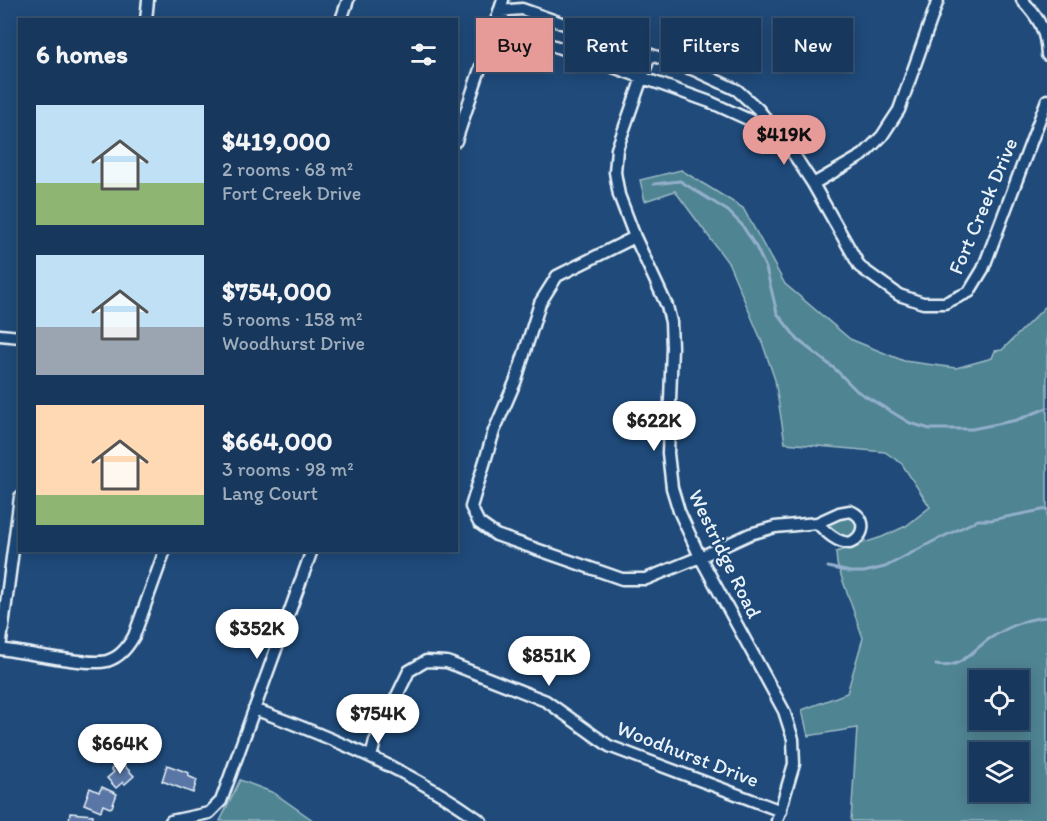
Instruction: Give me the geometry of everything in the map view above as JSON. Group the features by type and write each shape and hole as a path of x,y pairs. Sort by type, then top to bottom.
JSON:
{"street":[{"path":"146,18 148,0"},
{"path":"342,18 348,0"},
{"path":"458,135 503,0"},
{"path":"813,183 863,155 882,136 899,110 938,0"},
{"path":"1022,0 1037,15 1046,38 1047,56"},
{"name":"Fort Creek Drive","path":"777,133 725,108 510,30 499,11 522,9 705,74 737,90 758,109 791,150 813,183 860,267 899,295 923,303 945,303 969,292 983,269 1047,100"},
{"name":"Westridge Road","path":"650,55 616,148 615,172 619,195 635,237 656,279 671,322 669,471 672,488 700,557 784,711 793,739 794,764 779,816"},
{"path":"635,237 557,276 540,303 516,380 494,431 471,507 479,523 496,535 622,579 646,579 750,534 775,527 818,523"},
{"path":"0,334 18,337"},
{"path":"18,512 0,649 97,663 119,655 128,647 134,636 164,552"},
{"path":"171,821 209,813 221,801 311,552"},
{"name":"Woodhurst Drive","path":"371,757 375,741 410,670 426,661 447,662 546,701 609,746 779,816"},
{"path":"254,709 323,735 371,757 449,798 481,821"}],"green space":[{"path":"681,170 743,208 785,284 850,339 904,361 956,368 992,358 995,351 1002,350 1047,305 1047,821 851,821 857,728 808,736 802,710 847,693 863,638 837,564 836,552 882,537 906,526 930,507 902,464 885,452 785,443 775,380 762,342 729,264 675,191 645,201 640,180"},
{"path":"844,516 850,516 858,524 856,534 844,537 828,525"},
{"path":"240,780 274,793 314,821 220,821"}],"building":[{"path":"120,761 134,776 116,788 107,778 114,772 111,769"},
{"path":"167,765 189,773 188,776 197,780 193,793 162,781"},
{"path":"102,787 117,794 112,807 103,805 101,811 84,804 90,788 99,792"},
{"path":"70,813 93,815 95,821 69,821"}],"waterway":[{"path":"654,184 680,181 728,211 742,225 756,247 766,268 777,313 798,340 835,369 857,391 910,423 930,429 972,429 1017,420 1047,408"},
{"path":"828,567 850,572 864,572 885,567 978,520 991,520 1047,509"},
{"path":"936,665 952,665 959,662 1009,627 1031,619 1047,617"}]}
